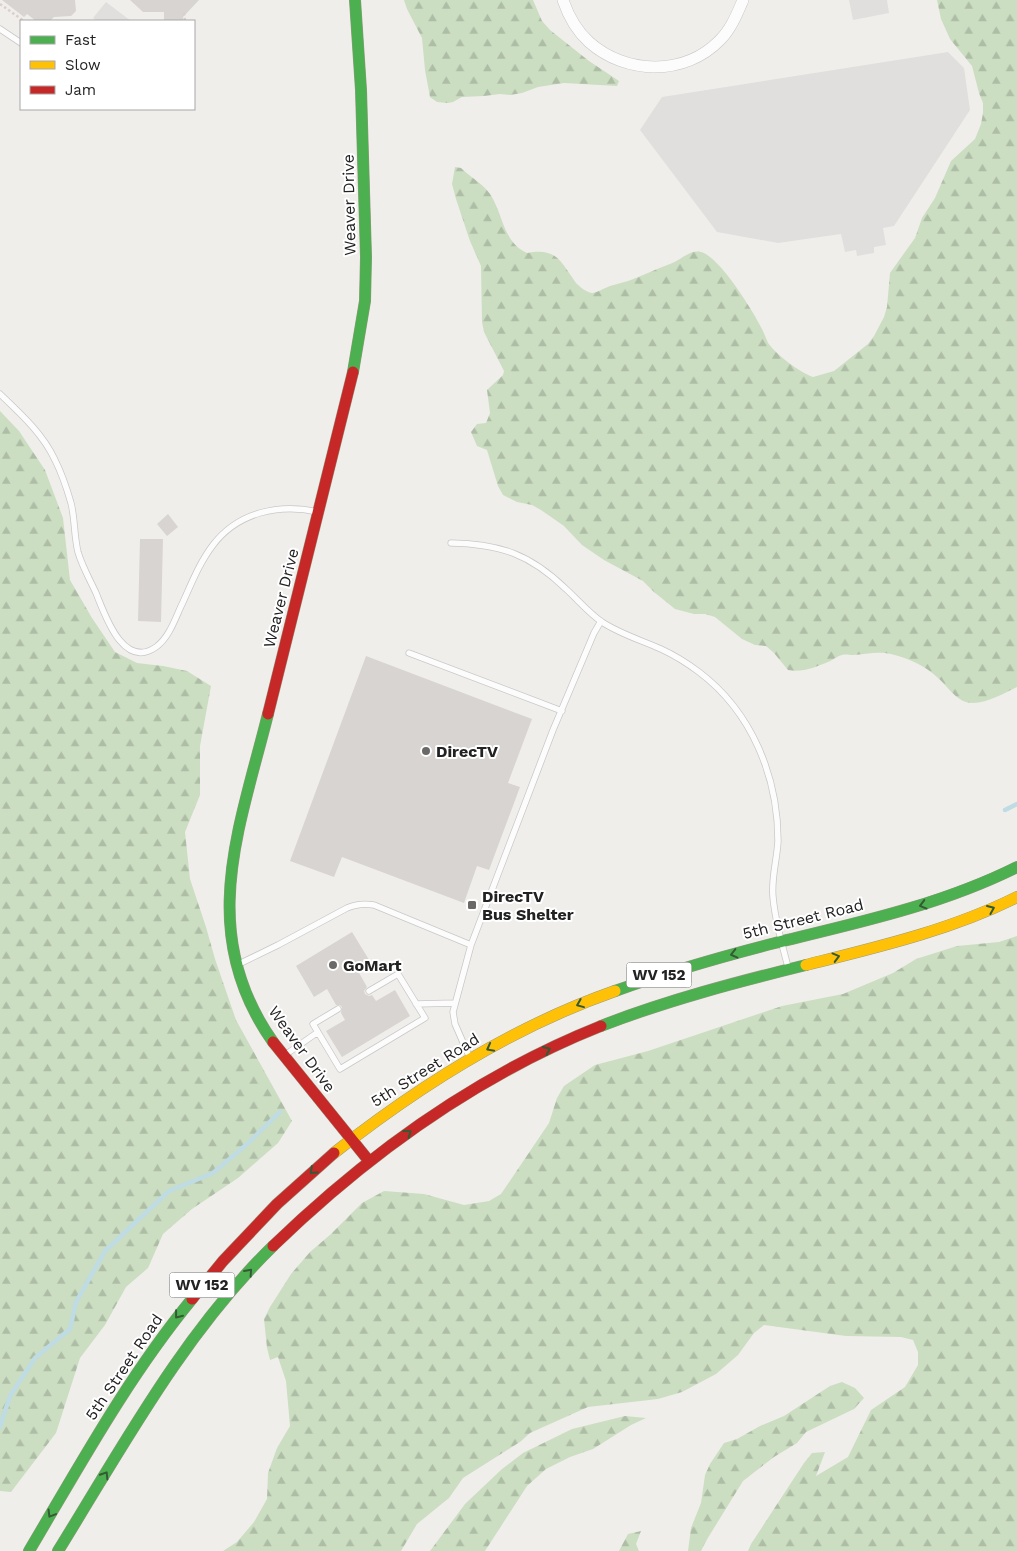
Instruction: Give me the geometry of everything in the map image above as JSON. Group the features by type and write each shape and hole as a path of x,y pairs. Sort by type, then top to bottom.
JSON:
{"main road":[{"name":"Weaver Drive","path":"355,0 363,146 366,257 365,301 353,373 247,794 230,871 228,896 232,945 254,1012 283,1056 368,1161"},
{"name":"5th Street Road","path":"29,1551 113,1410 171,1324 204,1282 275,1205 350,1139 428,1084 470,1058 525,1029 574,1006 624,987 721,957 939,900 993,880 1017,867"},
{"name":"WV 152","path":"58,1551 166,1378 229,1293 296,1224 368,1161 458,1098 541,1053 624,1017 693,995 923,934 982,913 1017,897"}],"street":[{"path":"563,0 576,27 588,42 607,55 624,63 660,68 693,59 708,50 729,28 743,0"}],"lane":[{"path":"0,29 20,42"},
{"path":"0,394 34,428 55,459 70,503 78,553 85,570 112,630 120,642 127,648 135,651 142,652 155,648 165,638 206,554 230,528 252,515 266,511 295,508 319,513"},
{"path":"450,543 492,547 523,557 551,575 601,621 661,649 700,672 731,702 755,738 766,766 774,800 778,840 772,896 789,969"},
{"path":"470,1058 455,1024 453,1012 471,945 562,711 594,633 601,621"},
{"path":"409,653 562,711"},
{"path":"237,965 355,904 374,905 471,945"},
{"path":"338,1009 313,1024 340,1069 425,1018 398,974 369,991"},
{"path":"416,1004 454,1003"},
{"path":"283,1056 318,1032"}],"path":[{"path":"0,4 23,20"},
{"path":"184,14 185,20"}],"green space":[{"path":"404,0 533,0 542,21 550,30 589,61 619,81 617,86 564,83 538,87 510,95 462,97 448,103 437,102 430,97 422,38"},
{"path":"937,0 1017,0 1017,687 991,699 976,703 969,703 959,699 922,666 886,653 843,655 809,669 788,670 766,646 755,645 742,639 715,617 675,609 643,581 604,560 582,545 564,526 541,510 503,495 498,486 487,450 477,446 471,432 477,424 486,423 490,413 487,390 503,375 504,371 484,332 482,322 481,266 470,241 452,184 455,167 461,168 490,194 508,235 519,248 527,253 545,252 552,254 562,263 576,283 592,293 626,282 693,252 701,252 709,256 726,274 758,321 768,343 777,353 807,375 813,377 834,371 868,344 874,336 887,307 890,273 915,238 922,218 935,198 951,161 975,139 981,124 983,103 972,66 950,39 941,19"},
{"path":"0,411 19,431 45,470 63,518 70,580 115,652 137,663 187,671 211,686 200,746 200,795 185,832 190,879 236,1020 292,1121 278,1143 238,1178 192,1209 163,1234 148,1268 126,1287 105,1325 80,1358 56,1433 11,1492 0,1491"},
{"path":"1017,936 1017,1551 748,1551 812,1453 825,1452 816,1476 848,1457 871,1410 905,1387 918,1365 918,1352 913,1340 901,1337 846,1336 764,1325 754,1333 738,1355 716,1374 682,1392 658,1399 588,1407 530,1433 520,1442 463,1478 449,1498 417,1524 401,1551 223,1551 237,1542 254,1522 267,1499 268,1473 277,1448 290,1426 286,1381 278,1357 270,1360 264,1319 291,1274 310,1252 362,1203 384,1191 424,1194 464,1205 489,1201 501,1194 549,1123 557,1098 564,1086 595,1065 648,1051 782,1006 843,994 893,973 916,959 957,946 999,942"},
{"path":"842,1382 855,1388 864,1398 854,1409 806,1432 797,1443 774,1457 743,1481 701,1551 688,1551 691,1528 701,1503 705,1475 724,1443 737,1439 760,1426 784,1416 830,1386"},
{"path":"625,1416 646,1418 631,1425 593,1449 570,1457 546,1469 527,1486 485,1551 430,1551 465,1504 502,1469 523,1453 572,1429"},
{"path":"641,1531 636,1544 639,1551 619,1551 628,1534"}],"shaded area":[{"path":"849,0 887,0 889,13 853,20"},
{"path":"106,2 130,20 96,20 93,18"},
{"path":"948,52 964,68 970,110 894,226 883,228 886,245 874,247 874,253 857,256 856,250 845,252 841,234 778,243 717,232 640,130 662,97"}],"building":[{"path":"2,0 75,0 76,11 71,16 54,17 51,20 35,20 27,14 24,17"},
{"path":"130,0 199,0 183,17 183,20 164,20 164,12 143,12"},
{"path":"168,514 178,527 167,536 157,524"},
{"path":"140,539 163,539 161,622 138,621"},
{"name":"DirecTV","path":"366,656 532,719 508,783 520,787 489,870 477,866 464,903 342,857 334,877 290,861"},
{"name":"GoMart","path":"352,932 371,963 358,971 367,987 364,991 365,994 372,995 376,1001 395,990 410,1016 342,1057 326,1031 345,1020 341,1013 342,1007 336,1005 327,989 314,997 296,966"}],"waterway":[{"path":"1005,810 1017,804"},
{"path":"0,1427 10,1396 35,1358 70,1329 76,1302 105,1251 169,1191 213,1173 246,1145 280,1112"}],"traffic: fast":[{"path":"353,372 365,301 366,257 361,90 355,0"},
{"path":"268,714 237,840 231,881 230,921 236,961 249,1001 273,1042"},
{"path":"615,991 714,959 898,912 959,892 1017,867"},
{"path":"601,1026 703,992 806,965"},
{"path":"58,1551 131,1431 183,1353 241,1280 273,1246"},
{"path":"29,1551 126,1390 192,1299"}],"traffic: slow":[{"path":"806,965 914,937 992,909 1017,897"},
{"path":"334,1153 399,1104 468,1060 540,1022 615,991"}],"traffic: jam":[{"path":"268,714 353,372"},
{"path":"273,1246 347,1180 426,1120 511,1068 601,1026"},
{"path":"273,1042 369,1161"},
{"path":"192,1299 223,1261 277,1204 334,1153"}],"place":[{"name":"DirecTV","path":"426,751"},
{"name":"DirecTV Bus Shelter","path":"472,905"},
{"name":"GoMart","path":"333,965"}]}
